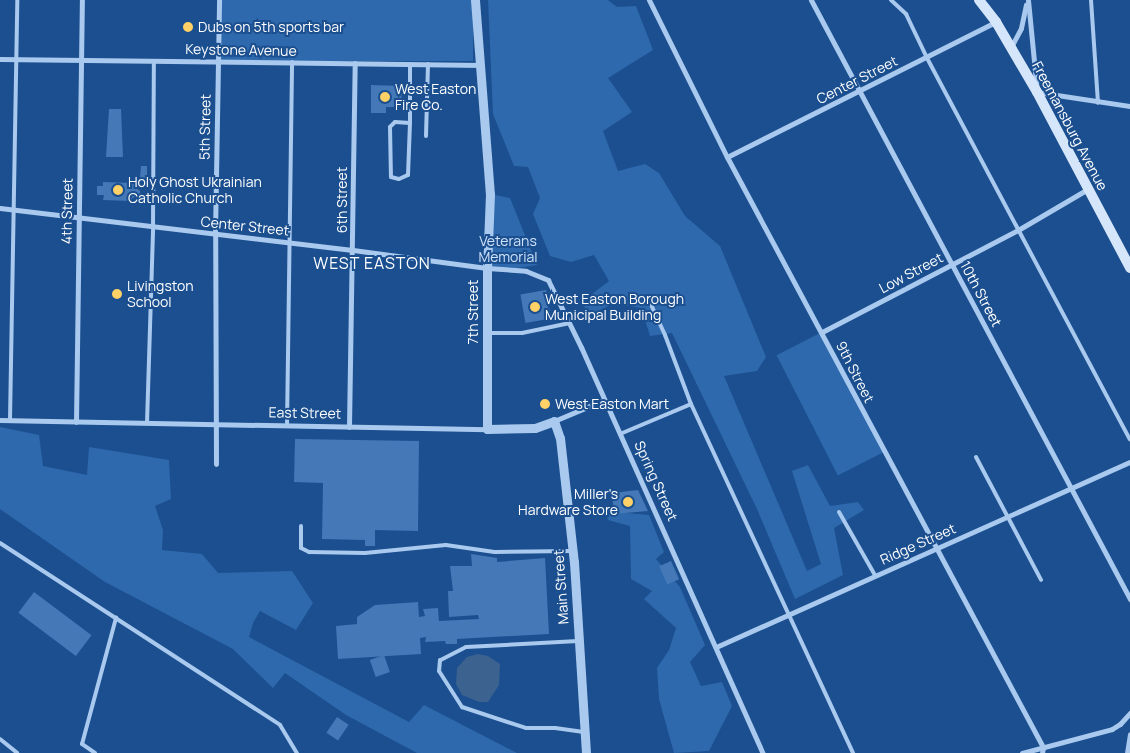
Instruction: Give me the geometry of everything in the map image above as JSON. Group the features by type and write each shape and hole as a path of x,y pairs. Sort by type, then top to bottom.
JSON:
{"main road":[{"name":"Freemansburg Avenue","path":"978,0 996,22 1037,92 1129,263"}],"street":[{"name":"4th Street","path":"76,422 82,0"},
{"name":"5th Street","path":"216,464 215,234 218,0"},
{"path":"475,0 481,65"},
{"name":"9th Street","path":"649,0 727,157 937,548 1042,750"},
{"name":"10th Street","path":"811,0 1130,599"},
{"path":"1011,47 1021,28 1028,0"},
{"path":"1028,0 1037,92 1098,103 1130,106"},
{"name":"Center Street","path":"727,157 996,22"},
{"name":"Keystone Avenue","path":"0,59 481,65"},
{"name":"6th Street","path":"349,427 355,64"},
{"name":"7th Street","path":"481,65 490,194 487,268 487,429"},
{"name":"Low Street","path":"822,332 1018,230 1088,189"},
{"name":"Center Street","path":"0,208 289,242 487,268"},
{"name":"Spring Street","path":"487,268 526,270 548,280 570,323 763,753"},
{"name":"East Street","path":"0,420 215,425 535,428 604,400"},
{"name":"Main Street","path":"554,421 560,438 572,551 586,753"},
{"name":"Ridge Street","path":"716,647 1130,462"},
{"path":"1022,753 1042,750 1112,729 1120,724 1130,713"},
{"path":"1127,753 1130,734"}],"lane":[{"path":"10,420 17,0"},
{"path":"891,0 906,14 927,58 1130,439"},
{"path":"1091,0 1098,103"},
{"path":"147,423 153,227 154,60"},
{"path":"287,426 292,62"},
{"path":"410,64 410,123 408,175 399,179 391,177 390,127 395,122 410,123"},
{"path":"426,136 428,64"},
{"path":"648,298 665,335 691,404 853,753"},
{"path":"487,333 522,333 570,323"},
{"path":"620,434 691,404"},
{"path":"976,457 1041,580"},
{"path":"839,512 875,575"},
{"path":"301,526 301,548 309,552 365,553 446,545 495,552 572,551"},
{"path":"0,543 280,725 297,753"},
{"path":"95,753 82,744 116,618"},
{"path":"578,641 466,647 440,660 439,671 462,707 526,728 555,728 584,732"},
{"path":"0,739 17,753"}],"green space":[{"path":"219,0 473,0 473,61 219,61"},
{"path":"488,0 608,0 617,7 636,6 653,50 608,78 632,112 603,131 618,171 645,164 659,173 685,216 720,246 766,357 757,371 724,376 807,571 821,564 792,471 808,465 830,506 858,502 864,510 834,528 843,575 795,599 757,509 672,333 650,336 641,308 615,303 587,316 583,301 609,281 594,255 571,262 550,256 533,214 540,198 528,167 514,166 493,114"},
{"name":"Veterans Memorial","path":"490,194 510,198 537,265 511,269 487,268"},
{"path":"822,332 883,452 838,475 777,355"},
{"path":"0,427 39,435 43,466 87,475 89,447 169,460 171,499 155,506 163,530 162,550 202,554 218,573 292,571 313,603 296,630 260,611 253,623 249,637 409,722 424,705 517,753 417,753 346,715 285,673 273,688 233,649 105,582 0,509"},
{"path":"606,511 649,515 664,552 656,559 680,587 705,645 690,662 701,686 722,682 732,706 709,751 674,753 659,699 657,668 669,650 676,628 644,599 652,591 631,579 630,526 608,520"}],"shaded area":[{"path":"478,654 488,656 500,664 499,685 488,702 479,702 462,695 456,684 457,668 467,657"}],"building":[{"path":"371,85 402,86 401,107 386,107 386,113 371,113"},
{"path":"109,109 121,109 123,157 106,157"},
{"path":"141,166 147,166 147,178 140,178"},
{"name":"Holy Ghost Ukrainian Catholic Church","path":"132,180 138,180 136,186 132,187 140,191 140,196 132,198 132,201 103,200 104,195 97,195 97,186 103,186 103,182 132,183"},
{"name":"West Easton Borough Municipal Building","path":"546,290 551,319 525,323 520,295"},
{"path":"295,439 419,441 418,531 375,530 375,546 365,546 365,540 322,539 323,483 294,482"},
{"name":"Miller's Hardware Store","path":"638,490 648,511 614,514 612,493"},
{"path":"471,554 497,558 497,562 545,558 549,634 457,639 457,644 446,644 445,641 425,642 426,637 420,638 421,654 338,659 336,626 357,624 357,617 375,605 418,602 419,617 425,616 423,609 438,608 439,621 479,619 478,615 449,617 448,591 453,591 450,566 472,566"},
{"path":"671,561 679,579 667,585 659,566"},
{"path":"34,592 92,635 76,656 18,613"},
{"path":"384,655 390,672 376,677 370,660"},
{"path":"337,717 349,725 338,741 326,733"}],"place":[{"name":"Dubs on 5th sports bar","path":"188,27"},
{"name":"West Easton Fire Co.","path":"385,97"},
{"name":"Holy Ghost Ukrainian Catholic Church","path":"118,190"},
{"name":"Livingston School","path":"117,294"},
{"name":"West Easton Borough Municipal Building","path":"535,307"},
{"name":"West Easton Mart","path":"545,404"},
{"name":"Miller's Hardware Store","path":"628,502"}],"district":[{"name":"WEST EASTON","path":"372,263"}]}
